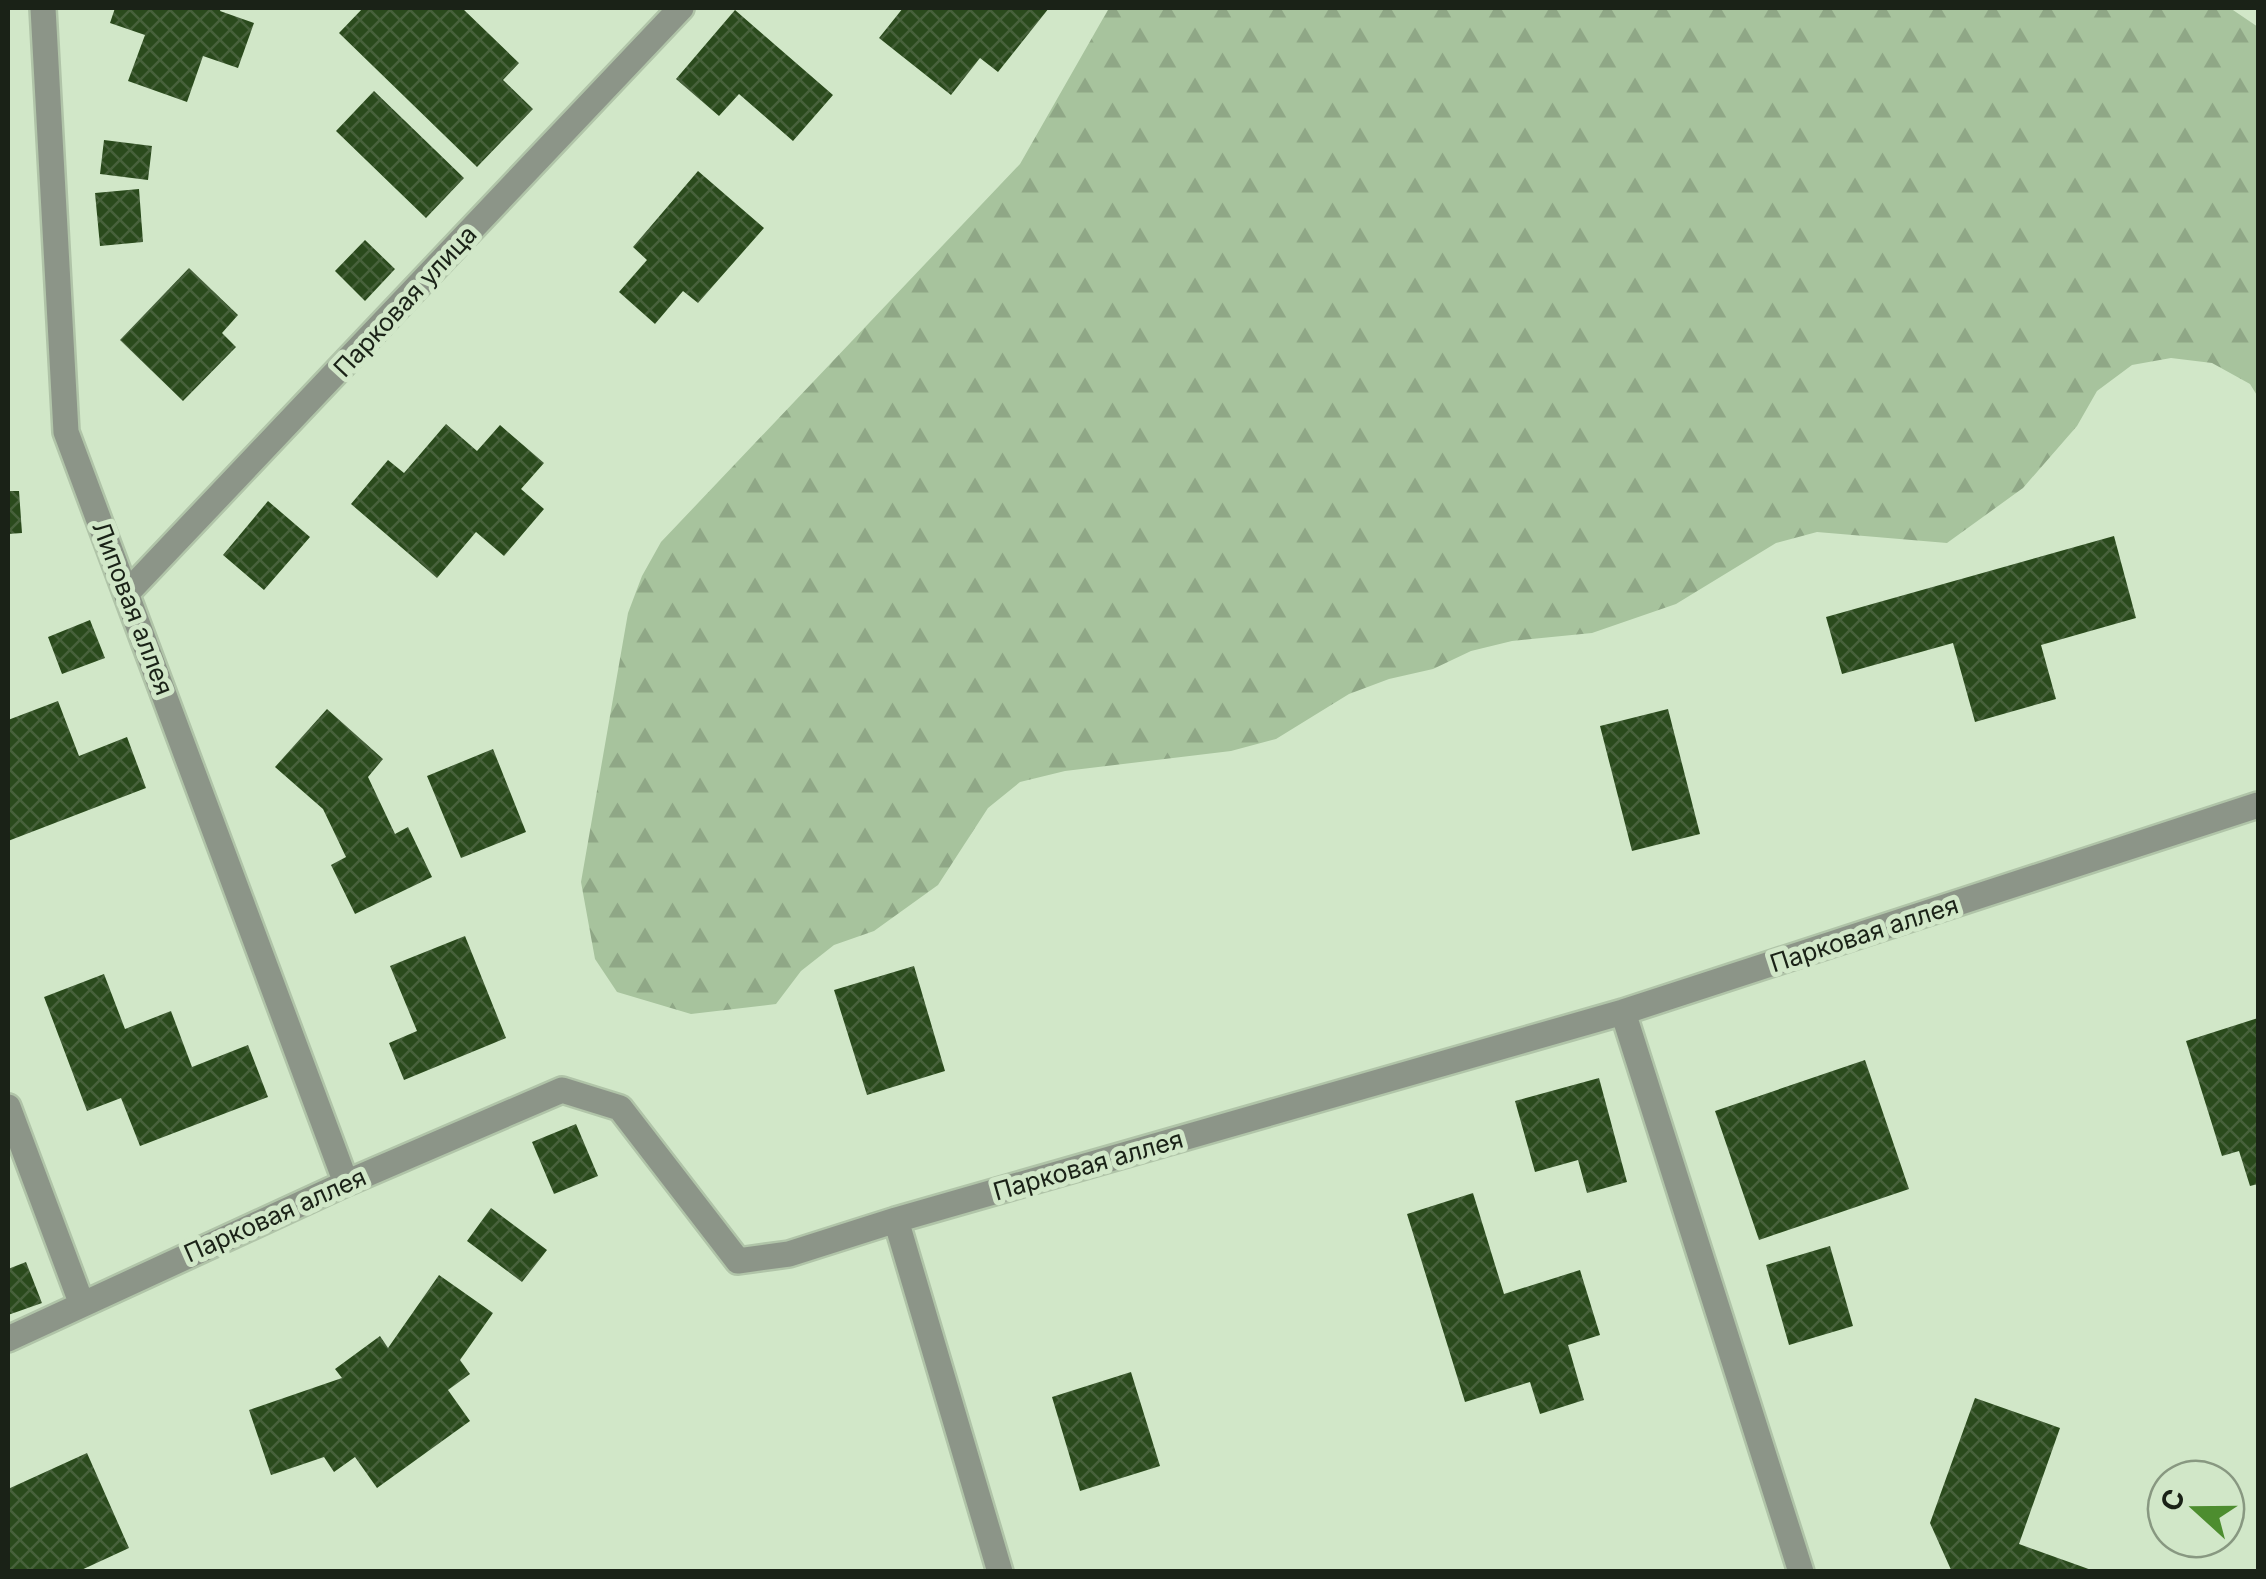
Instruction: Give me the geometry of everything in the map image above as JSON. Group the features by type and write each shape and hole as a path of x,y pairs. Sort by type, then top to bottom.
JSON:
{"street":[{"name":"Липовая аллея","path":"43,8 66,432 346,1183"},
{"name":"Парковая улица","path":"127,592 681,8"},
{"name":"Парковая аллея","path":"8,1338 346,1183 562,1090 620,1108 738,1262 789,1254 1623,1012 2258,805"},
{"path":"1623,1012 1800,1572"},
{"path":"8,1107 81,1302"},
{"path":"896,1220 1000,1572"}],"green space":[{"path":"1109,8 2230,8 2258,27 2258,397 2250,384 2212,363 2171,358 2132,365 2097,391 2077,426 2023,488 1947,543 1817,532 1776,543 1676,604 1592,633 1512,641 1471,651 1433,669 1349,694 1276,739 1231,751 1065,771 1020,782 988,808 938,885 874,931 834,945 801,971 776,1004 691,1014 617,992 595,959 581,882 628,613 642,576 661,542 1020,164"}],"building":[{"path":"115,8 221,8 220,11 254,23 238,68 203,56 187,102 128,81 145,35 110,23"},
{"path":"363,8 462,8 519,63 503,80 533,109 477,167 339,33"},
{"path":"903,8 1049,8 998,72 980,58 951,95 879,38"},
{"path":"735,10 833,95 793,141 739,94 719,116 676,79"},
{"path":"374,91 464,178 426,218 336,131"},
{"path":"104,140 152,146 148,180 100,174"},
{"path":"698,171 764,228 698,303 683,291 655,324 619,292 647,260 633,247"},
{"path":"139,189 143,242 100,246 95,193"},
{"path":"365,240 395,269 365,301 335,271"},
{"path":"189,268 238,315 222,333 236,347 183,401 120,340"},
{"path":"446,424 477,451 500,425 544,463 521,489 544,509 504,556 476,532 437,578 351,504 388,460 404,473"},
{"path":"8,491 19,491 22,533 8,534"},
{"path":"268,501 310,537 264,590 223,555"},
{"path":"2114,536 2136,618 2041,645 2056,699 1975,722 1953,643 1842,674 1826,617"},
{"path":"90,620 105,658 62,674 48,637"},
{"path":"58,701 79,756 127,737 146,788 8,841 8,720"},
{"path":"327,709 383,759 368,777 395,834 408,827 432,877 355,914 331,865 346,857 323,809 275,767"},
{"path":"1668,709 1700,834 1632,851 1600,726"},
{"path":"493,749 526,832 461,858 427,776"},
{"path":"465,936 506,1038 404,1080 389,1043 417,1031 390,966"},
{"path":"914,966 945,1071 867,1095 834,990"},
{"path":"104,974 125,1029 171,1011 192,1067 248,1045 268,1097 140,1146 121,1098 87,1111 44,997"},
{"path":"2258,1018 2258,1184 2250,1186 2239,1151 2222,1156 2186,1041"},
{"path":"1865,1060 1909,1189 1759,1240 1715,1111"},
{"path":"1599,1078 1627,1182 1587,1193 1578,1160 1535,1172 1515,1101"},
{"path":"576,1124 598,1176 554,1194 532,1142"},
{"path":"1473,1193 1504,1294 1580,1270 1600,1335 1568,1345 1584,1400 1540,1414 1530,1382 1465,1402 1407,1214"},
{"path":"491,1208 547,1250 522,1282 467,1241"},
{"path":"1830,1246 1853,1326 1789,1345 1766,1265"},
{"path":"26,1262 42,1303 8,1315 8,1269"},
{"path":"439,1275 493,1313 460,1360 470,1374 448,1390 470,1421 377,1488 355,1457 334,1472 324,1457 271,1475 249,1410 342,1378 335,1369 380,1336 388,1348"},
{"path":"1131,1372 1160,1466 1080,1491 1052,1397"},
{"path":"1975,1398 2060,1428 2019,1544 2097,1572 1952,1572 1930,1523"},
{"path":"87,1453 129,1548 77,1572 8,1572 8,1489"}]}
